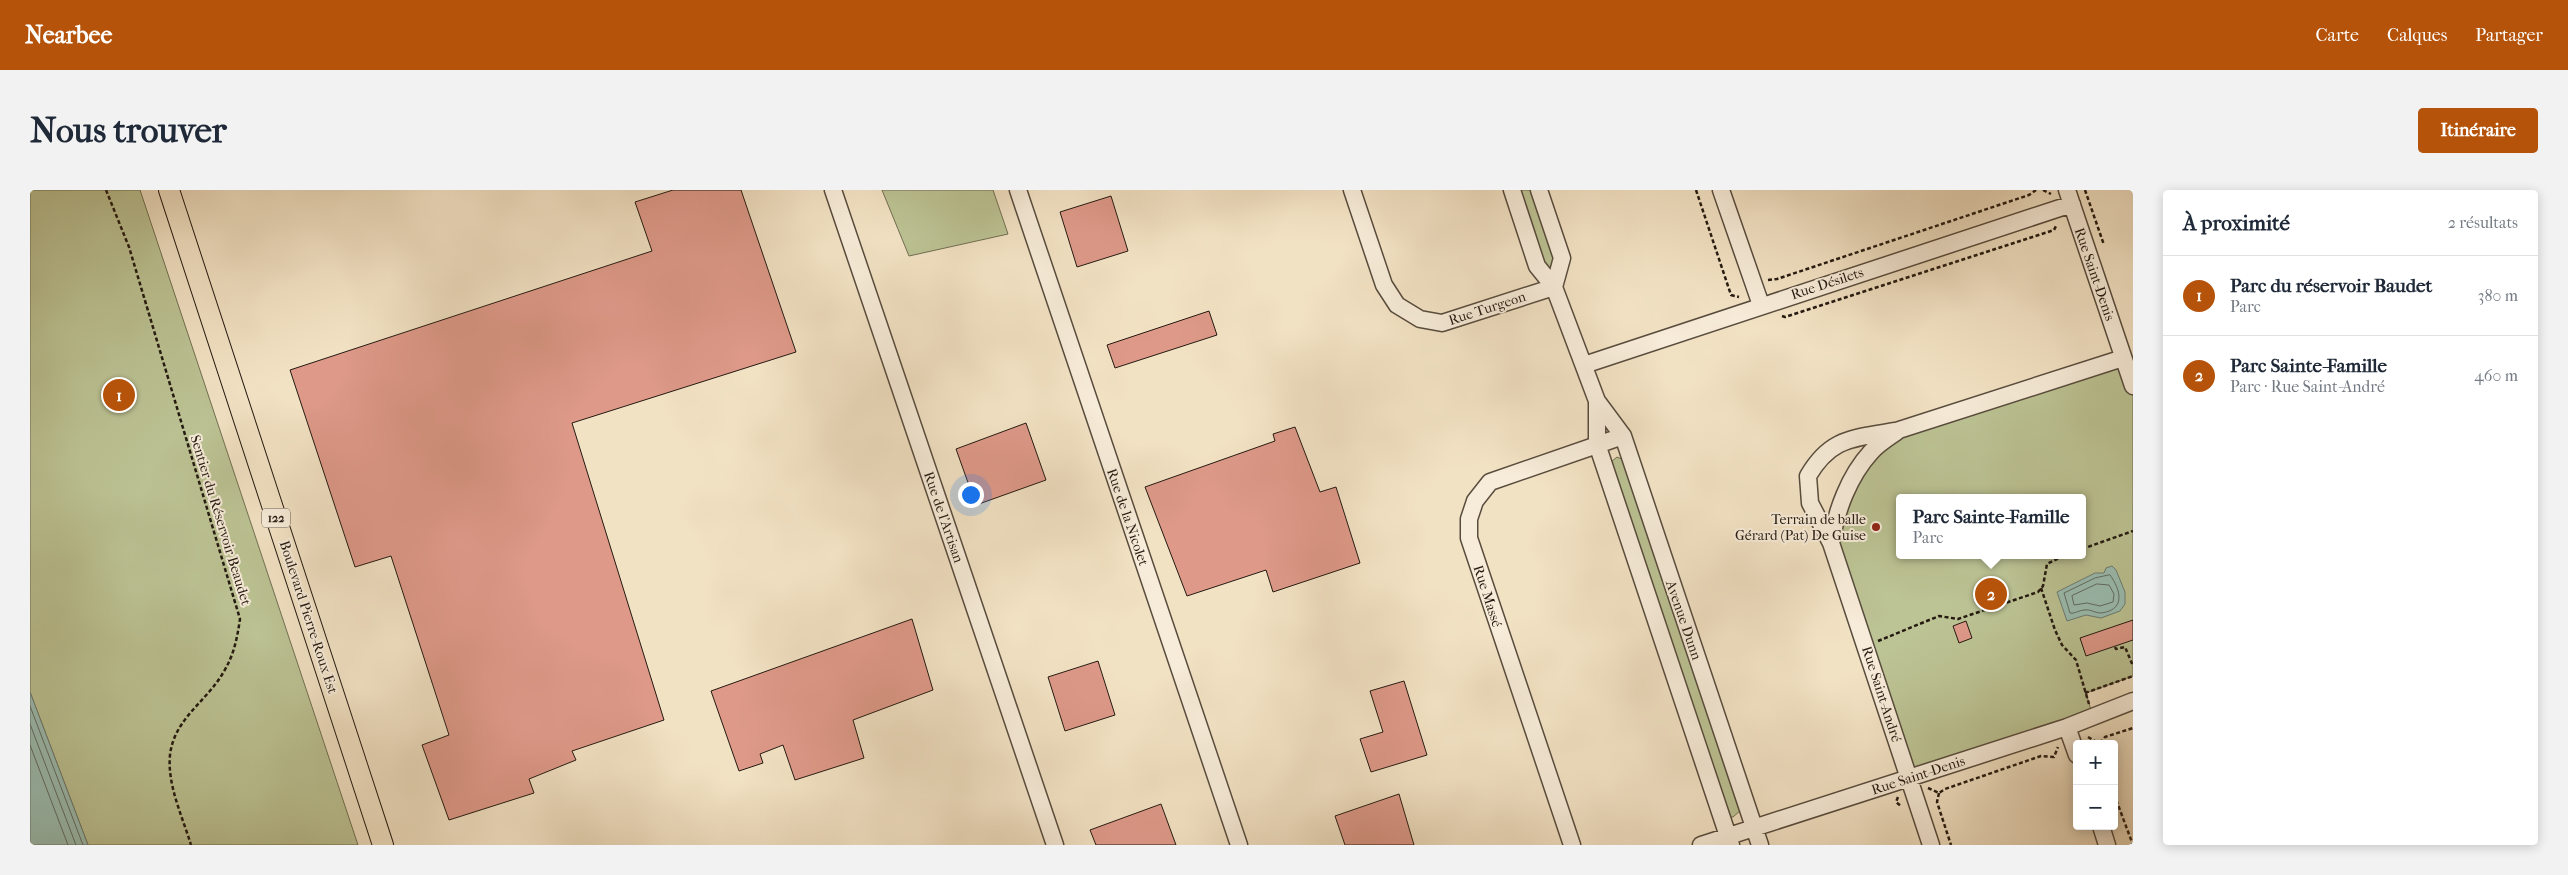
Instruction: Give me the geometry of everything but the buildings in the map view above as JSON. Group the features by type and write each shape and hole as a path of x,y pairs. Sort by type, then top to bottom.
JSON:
{"main road":[{"name":"Boulevard Pierre-Roux Est","path":"170,190 383,845"}],"street":[{"name":"Rue de l'Artisan","path":"833,190 1055,845"},
{"name":"Rue de la Nicolet","path":"1018,190 1239,845"},
{"name":"Rue Turgeon","path":"1352,190 1384,284 1398,304 1420,320 1442,323 1554,287"},
{"name":"Avenue Dunn","path":"1512,190 1538,266 1554,287 1597,401 1622,436 1760,845"},
{"path":"1539,190 1562,258 1554,287"},
{"path":"1721,190 1761,305"},
{"name":"Rue Désilets","path":"1584,365 2069,197"},
{"name":"Rue Saint-Denis","path":"2069,197 2133,386"},
{"name":"Rue Saint-André","path":"1931,845 1831,543 1810,504 1808,476 1827,451 1842,442 1899,430 2124,358"},
{"name":"Avenue Dunn","path":"1597,401 1597,444 1729,841"},
{"name":"Rue Saint-André","path":"1831,543 1834,524 1856,474 1873,450 1899,430"},
{"name":"Rue Massé","path":"1572,845 1469,538 1468,519 1475,501 1490,482 1622,436"},
{"name":"Rue Saint-Denis","path":"1701,845 1729,841 1754,827 2067,727 2133,701"},
{"path":"2067,727 2073,744"},
{"path":"2102,830 2107,845"}],"path":[{"name":"Sentier du Réservoir Beaudet","path":"106,190 129,247 240,619 236,647 223,674 177,728 170,756 171,779 191,845"},
{"path":"1768,280 1777,279 2029,195 2036,190"},
{"path":"2086,548 2133,531"},
{"path":"1866,645 1939,616 1958,619 2038,592 2041,588 2047,564 2057,559"},
{"path":"2041,588 2062,645 2076,660 2093,717"},
{"path":"2115,646 2116,649 2126,646 2133,666"},
{"path":"2085,693 2133,676"},
{"path":"1951,845 1937,802 1939,793 1945,789 2041,756 2054,757 2067,727"},
{"path":"2102,740 2105,737 2133,728"},
{"path":"1909,778 1939,793"},
{"path":"2118,805 2133,845"}],"green space":[{"path":"30,190 140,190 358,845 88,845 30,692"},
{"path":"882,190 993,190 1008,234 909,256"},
{"path":"1519,190 1535,190 1556,265 1551,268 1544,266"},
{"path":"2123,358 2133,386 2133,676 2086,693 2093,717 1909,778 1834,524 1849,487 1899,430"},
{"path":"1617,457 1624,460 1741,810 1733,817 1730,817 1611,462"}],"water":[{"path":"2112,566 2116,570 2125,592 2125,604 2120,611 2101,618 2086,615 2067,621 2057,592 2095,573 2104,573 2106,568"},
{"path":"30,692 88,845 30,845"}],"place":[{"name":"Parc du réservoir Baudet","path":"119,395"},
{"name":"Terrain de balle Gérard (Pat) De Guise","path":"1876,527"},
{"name":"Parc Sainte-Famille","path":"1991,594"}]}
